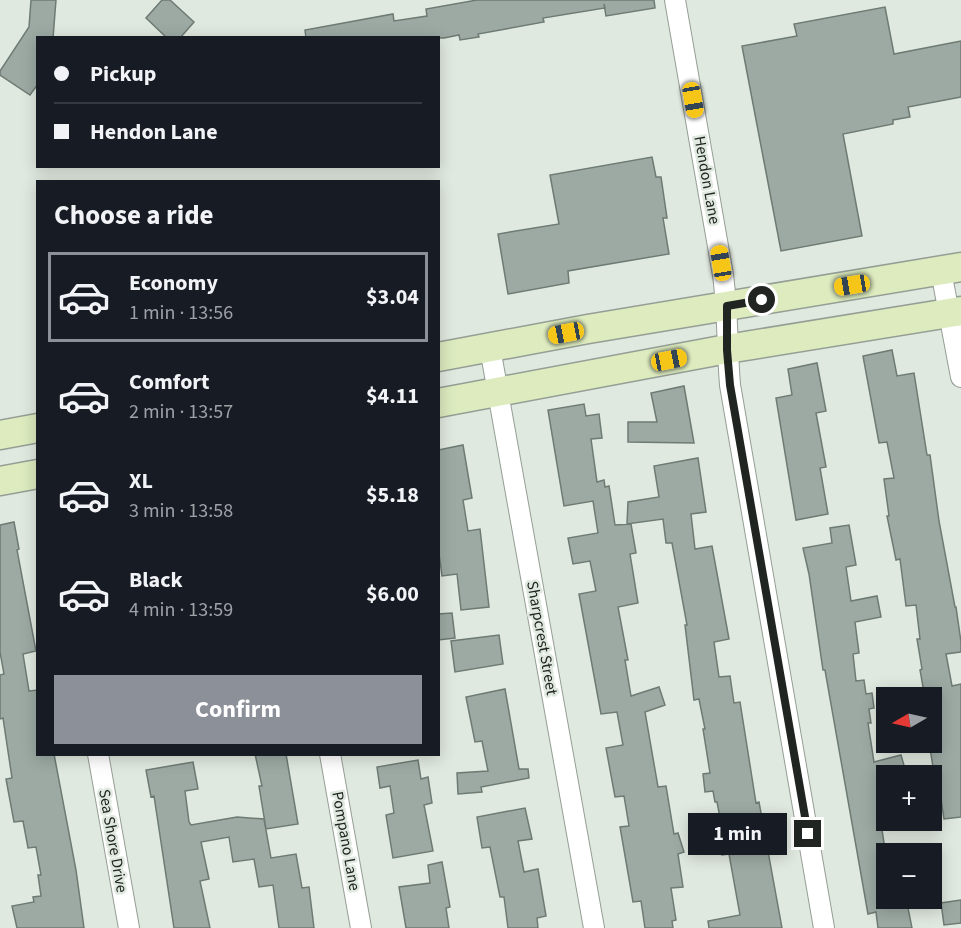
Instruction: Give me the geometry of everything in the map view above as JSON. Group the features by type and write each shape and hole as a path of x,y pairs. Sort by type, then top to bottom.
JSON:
{"main road":[{"path":"440,357 588,329 951,269"},
{"path":"440,403 727,350 955,312"},
{"path":"0,435 36,428"},
{"path":"0,481 36,474"}],"street":[{"name":"Hendon Lane","path":"675,0 727,306 730,385 824,928"},
{"path":"951,269 961,377"},
{"name":"Sharpcrest Street","path":"490,348 594,928"},
{"name":"Sea Shore Drive","path":"98,756 129,928"},
{"name":"Pompano Lane","path":"330,756 361,928"}],"building":[{"path":"31,0 56,0 53,36 36,36 36,87 30,95 0,75 0,71 29,27"},
{"path":"162,0 170,0 194,22 182,36 165,36 146,18"},
{"path":"477,0 654,0 655,8 606,16 605,8 543,18 544,22 478,34 479,37 460,40 459,35 444,38 440,36 306,36 305,30 393,14 394,21 427,16 426,9"},
{"path":"885,7 894,54 961,41 961,97 908,107 910,117 893,120 893,124 843,134 862,236 781,251 742,46 797,36 794,24"},
{"path":"652,157 656,177 661,177 667,218 663,218 669,254 568,271 569,283 508,294 498,234 559,224 550,175"},
{"path":"892,350 897,376 914,373 961,642 961,652 946,654 952,686 961,684 961,817 944,819 942,765 933,765 931,753 942,753 942,687 923,687 917,639 920,639 916,605 906,606 900,559 896,560 887,516 889,516 884,479 894,478 887,442 879,443 863,356"},
{"path":"817,363 826,411 816,413 826,467 820,468 828,514 796,520 776,398 792,395 788,369"},
{"path":"684,386 694,443 628,442 628,422 657,422 651,393"},
{"path":"584,404 586,416 599,414 602,438 591,439 597,482 604,480 605,487 609,486 615,525 631,524 636,553 630,554 638,603 618,607 628,660 625,660 631,696 659,687 665,705 645,712 658,787 666,786 674,834 678,833 684,852 678,854 683,887 671,888 676,920 672,921 673,928 645,928 641,901 633,902 620,827 629,826 624,796 615,797 606,748 623,745 617,712 601,714 579,594 596,591 590,561 573,564 568,538 598,533 593,501 564,506 548,410"},
{"path":"463,445 472,498 463,500 468,531 480,529 489,607 461,610 457,574 442,576 440,450"},
{"path":"698,458 706,512 691,514 695,549 712,546 729,639 714,642 719,677 730,676 734,703 740,702 756,803 759,802 782,928 709,928 708,921 740,915 729,854 722,855 719,833 723,833 717,802 715,802 713,791 705,792 703,774 710,773 703,729 705,729 699,699 694,700 685,625 687,625 672,543 666,543 663,519 627,524 628,502 659,497 654,466"},
{"path":"14,522 36,651 23,654 29,691 36,690 36,756 54,756 76,870 84,928 17,928 12,906 34,902 33,897 41,896 38,875 41,875 36,847 28,848 23,821 14,822 6,779 12,778 3,718 0,719 0,675 4,674 0,652 0,525"},
{"path":"849,525 856,565 846,567 851,601 877,596 881,617 855,622 859,653 853,654 856,681 864,680 866,694 872,693 874,708 869,709 871,723 868,723 874,762 901,755 904,765 876,765 876,831 882,831 884,843 876,843 876,909 908,909 912,928 878,928 876,912 868,914 803,548 832,543 830,528"},
{"path":"452,613 455,638 440,640 440,614"},
{"path":"499,635 503,664 455,672 451,641"},
{"path":"505,689 519,769 528,769 529,778 481,787 482,792 458,794 457,773 488,771 482,741 475,742 466,697"},
{"path":"255,756 286,756 298,824 266,829 259,786 262,786"},
{"path":"418,760 421,779 428,777 432,803 424,805 433,851 393,858 386,815 394,813 390,786 380,788 377,767"},
{"path":"193,762 198,789 185,791 191,825 237,817 264,819 271,858 296,854 302,888 309,887 314,928 279,928 273,885 259,887 254,859 233,862 229,837 201,842 209,879 200,881 210,928 174,928 154,796 151,797 146,770"},
{"path":"525,808 532,839 518,841 524,872 538,869 546,916 537,918 538,928 508,928 504,897 500,897 490,847 482,848 477,817"},
{"path":"442,862 450,907 446,908 449,928 406,928 399,887 430,883 428,865"},
{"path":"961,900 961,923 944,925 942,903"}],"route":[{"path":"762,300 727,306 730,385 808,834"}]}
